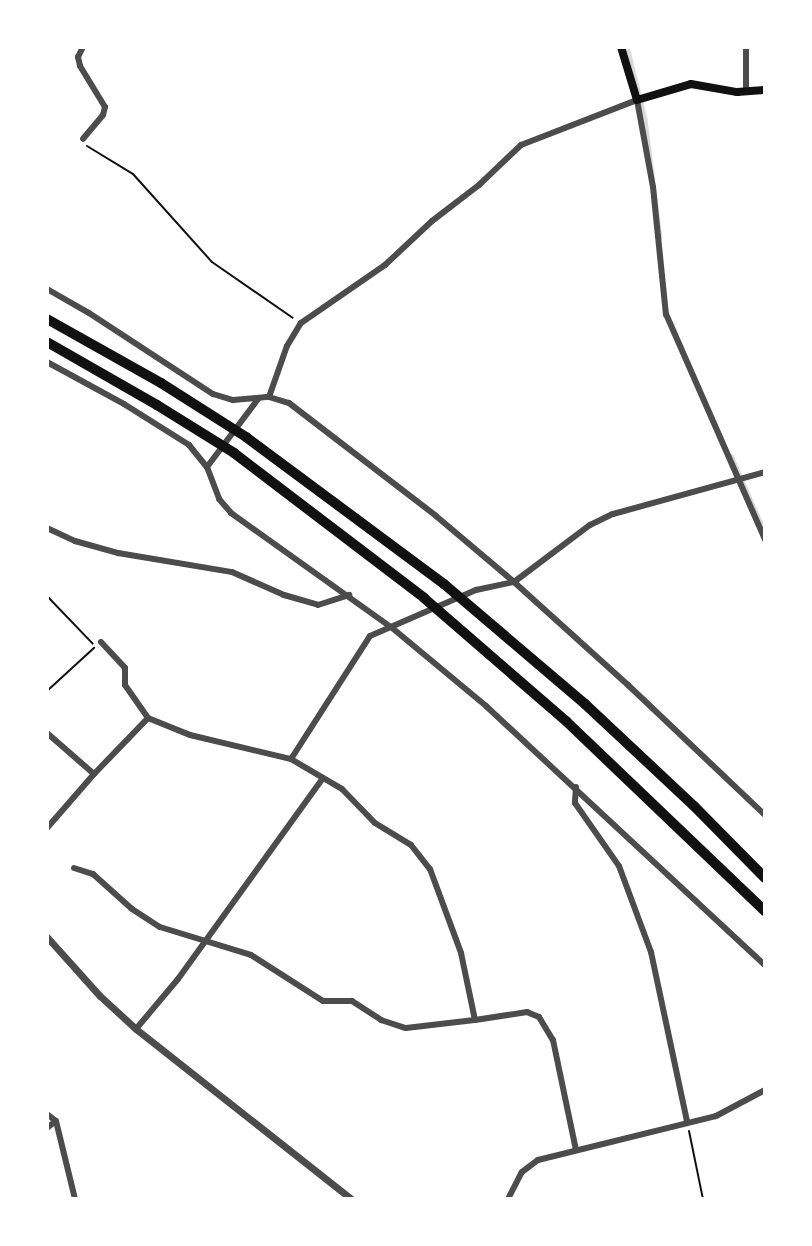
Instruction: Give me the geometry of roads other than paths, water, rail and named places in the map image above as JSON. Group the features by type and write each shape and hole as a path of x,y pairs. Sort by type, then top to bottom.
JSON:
{"highway":[{"path":"47,319 151,377 246,437 444,584 585,704 694,806 765,878"},
{"path":"48,343 157,404 234,453 424,598 567,722 765,911"}],"main road":[{"path":"621,47 640,99 691,84 746,92 765,90"}],"street":[{"path":"83,47 78,57 80,66 105,107 103,115 83,139"},
{"path":"746,47 746,92"},
{"path":"269,397 287,346 301,323 385,265 432,221 479,185 521,145 640,99 653,187 666,314 765,541"},
{"path":"47,289 214,394 243,402 269,397 289,403 357,454 514,582 765,815"},
{"path":"47,362 124,404 189,445 207,467 219,499 231,513 391,626 576,787 765,965"},
{"path":"207,467 258,399"},
{"path":"291,759 370,636 476,590 514,582 590,525 613,514 739,477 765,472"},
{"path":"47,528 75,541 118,553 232,572 284,596 318,605 349,595"},
{"path":"101,642 125,668 125,685 148,718 190,735 291,759 342,789 375,823 411,845 430,869 461,953 475,1020"},
{"path":"47,828 148,718"},
{"path":"47,733 94,774"},
{"path":"136,1029 206,941 322,779"},
{"path":"576,787 575,803 619,866 650,952 687,1121"},
{"path":"74,868 93,874 152,923 251,955 323,1001 352,1001 392,1025 419,1028 527,1012 539,1017 553,1040 576,1150"},
{"path":"47,937 100,996 136,1029 351,1199"},
{"path":"508,1199 515,1182 530,1165 576,1150 716,1116 765,1090"},
{"path":"47,1114 56,1121 72,1197"},
{"path":"47,1128 56,1121"}],"waterway":[{"path":"628,47 646,120 661,238"},
{"path":"732,456 765,531"}]}
